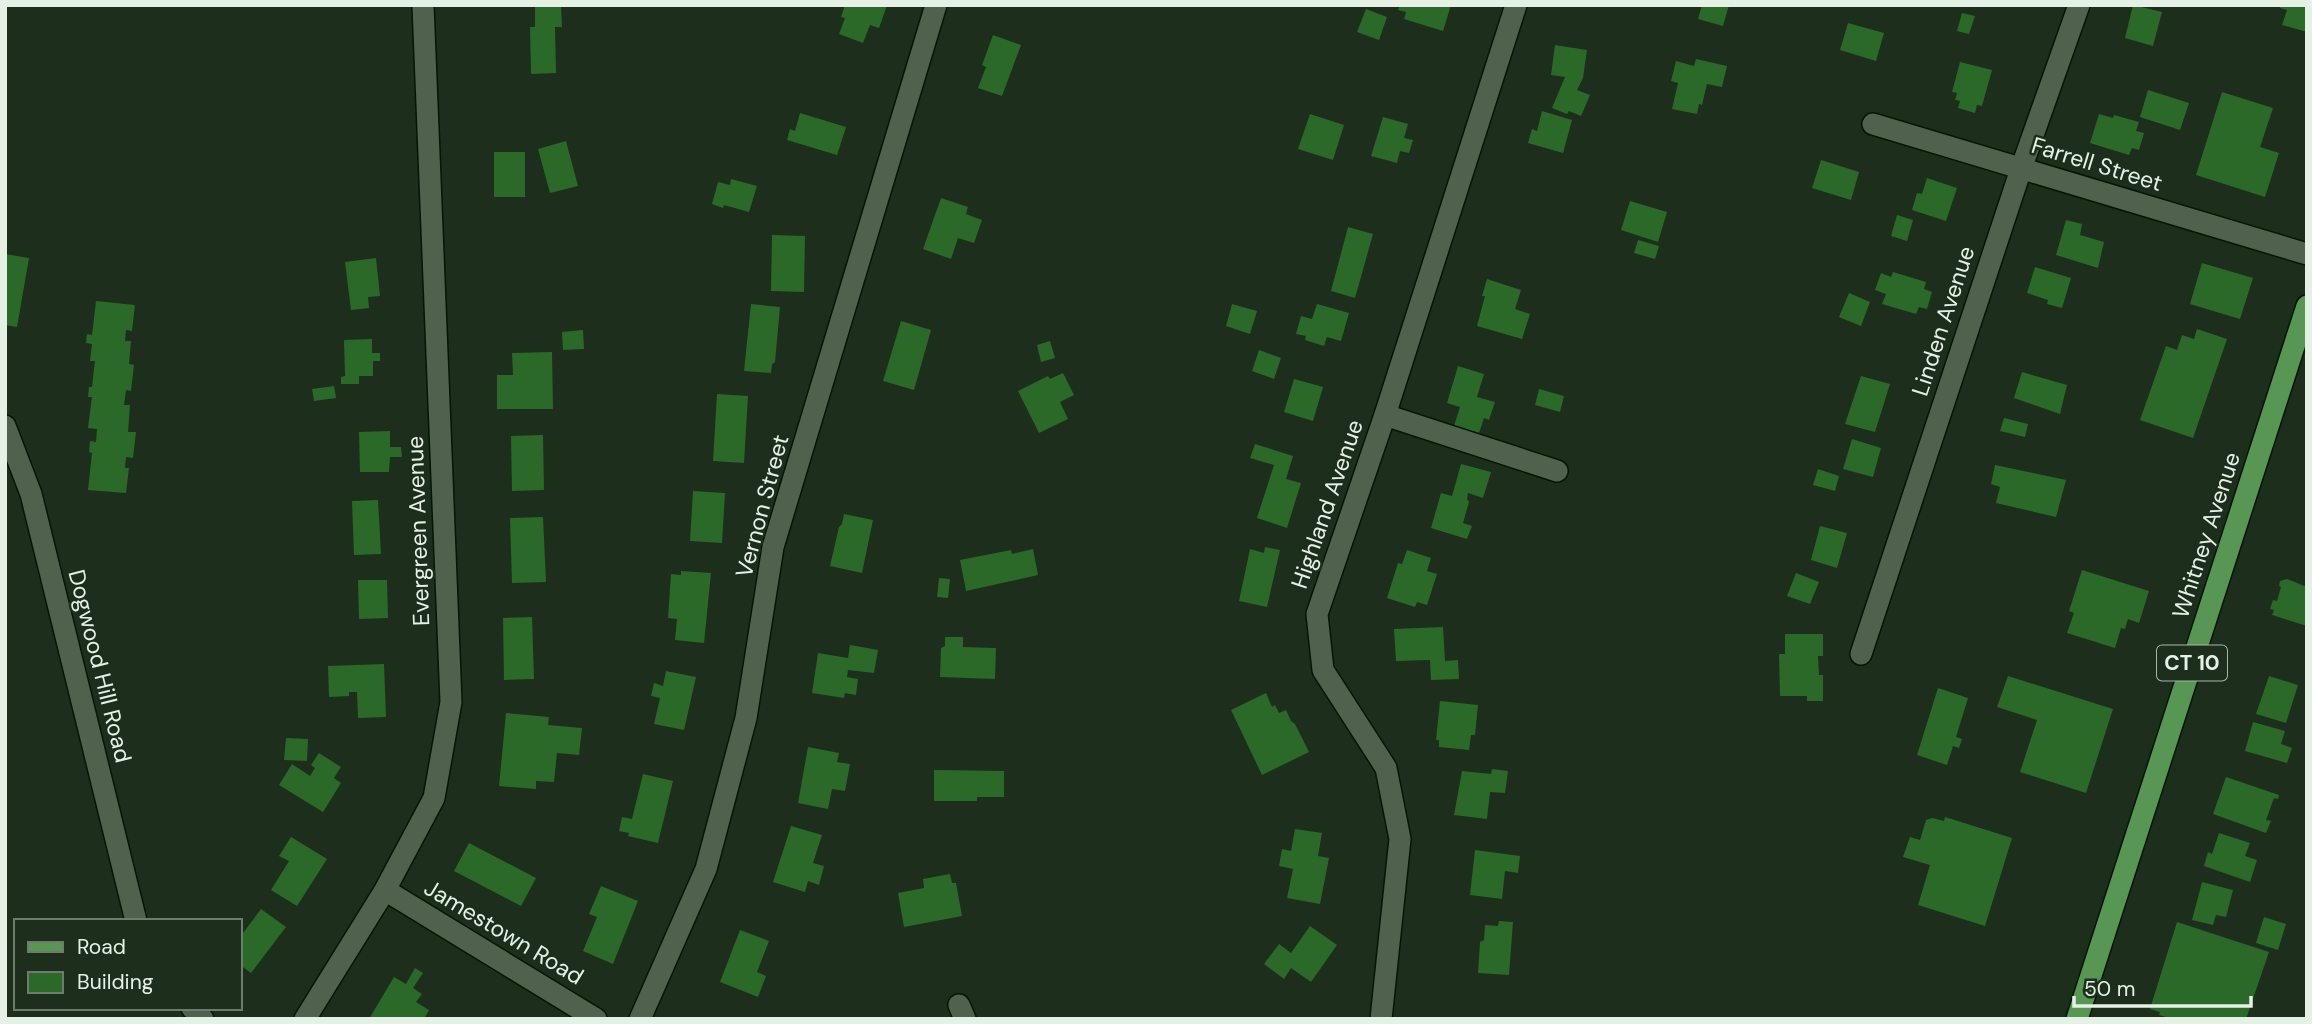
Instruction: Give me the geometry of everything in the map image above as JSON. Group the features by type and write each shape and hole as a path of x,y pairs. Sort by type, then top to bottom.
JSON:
{"main road":[{"name":"Whitney Avenue","path":"2077,1019 2307,306"}],"street":[{"name":"Evergreen Avenue","path":"305,1019 385,890 434,798 451,702 423,5"},
{"name":"Vernon Street","path":"640,1019 706,869 746,718 773,547 936,5"},
{"name":"Highland Avenue","path":"1381,1019 1400,839 1386,768 1323,670 1317,614 1385,415 1516,5"},
{"name":"Linden Avenue","path":"1861,654 2021,169 2079,5"},
{"name":"Farrell Street","path":"1873,124 2307,254"},
{"path":"1385,415 1557,471"},
{"name":"Dogwood Hill Road","path":"5,426 31,494 136,919"},
{"name":"Jamestown Road","path":"385,890 596,1019"}],"building":[{"path":"535,5 561,5 562,27 555,27 556,73 531,74 530,27 535,27"},
{"path":"845,5 887,5 879,28 870,25 863,43 839,34 845,18 841,17"},
{"path":"1400,5 1451,5 1443,31 1404,19 1406,12 1398,10"},
{"path":"1702,5 1729,5 1723,26 1698,19"},
{"path":"2133,5 2162,12 2153,46 2125,38"},
{"path":"2281,5 2307,5 2307,32 2282,25 2287,10 2280,8"},
{"path":"1366,9 1387,17 1379,40 1357,32"},
{"path":"1962,13 1975,16 1969,34 1957,31"},
{"path":"1848,23 1884,33 1876,61 1840,50"},
{"path":"993,35 1021,45 1002,96 978,88 986,67 982,65"},
{"path":"1555,45 1587,50 1583,78 1577,90 1590,95 1581,116 1552,108 1565,77 1551,75"},
{"path":"1696,59 1727,66 1722,87 1707,84 1697,114 1672,109 1678,83 1671,81 1676,61 1694,66"},
{"path":"1960,62 1992,70 1982,106 1977,105 1975,113 1958,108 1960,101 1955,100 1957,93 1952,92"},
{"path":"2148,90 2189,103 2180,130 2140,117"},
{"path":"2222,92 2273,108 2260,147 2279,153 2265,197 2196,175"},
{"path":"1542,111 1572,120 1563,153 1528,143 1532,129 1537,131"},
{"path":"800,113 846,127 837,155 787,140 790,129 795,131"},
{"path":"1310,114 1344,125 1333,160 1298,149"},
{"path":"2099,114 2139,122 2136,131 2144,133 2139,150 2132,148 2129,155 2090,143"},
{"path":"1383,117 1408,124 1404,138 1413,140 1409,153 1400,151 1397,163 1371,156"},
{"path":"566,141 578,186 550,193 538,149"},
{"path":"494,152 525,152 525,197 494,197"},
{"path":"1821,160 1859,172 1851,200 1812,188"},
{"path":"1927,178 1957,188 1946,221 1912,210 1917,193 1922,194"},
{"path":"731,179 757,186 749,212 712,204 718,182 730,185"},
{"path":"941,198 968,207 966,214 982,220 974,243 958,238 951,259 923,249"},
{"path":"1630,201 1667,212 1658,242 1621,230"},
{"path":"1897,215 1913,220 1907,241 1891,236"},
{"path":"2066,220 2082,224 2080,235 2104,242 2098,268 2056,255"},
{"path":"1348,227 1373,234 1355,298 1331,291"},
{"path":"772,235 805,236 804,292 771,291"},
{"path":"1638,240 1659,246 1655,259 1634,253"},
{"path":"5,254 29,258 17,327 5,325"},
{"path":"376,258 380,296 368,297 369,308 351,310 345,262"},
{"path":"2202,263 2253,278 2240,319 2190,304"},
{"path":"2035,267 2071,278 2062,308 2047,304 2048,300 2027,293"},
{"path":"1893,272 1926,282 1924,289 1932,292 1927,309 1919,307 1916,314 1882,304 1886,294 1875,290 1881,273 1891,277"},
{"path":"1487,279 1521,290 1515,309 1530,314 1522,339 1477,326"},
{"path":"1849,293 1870,302 1861,326 1839,317"},
{"path":"96,301 135,305 132,331 126,330 125,341 131,341 129,364 134,365 131,391 126,390 124,405 130,405 128,432 136,432 133,458 126,457 125,468 129,468 126,493 88,490 92,453 89,452 90,441 96,442 97,429 88,428 92,397 88,397 89,387 92,387 95,361 90,361 92,344 86,343 87,334 92,335"},
{"path":"751,304 780,307 775,362 772,364 771,373 744,371"},
{"path":"1232,304 1257,311 1250,334 1226,326"},
{"path":"1317,304 1349,313 1341,341 1327,337 1324,346 1305,340 1306,336 1296,334 1301,316 1312,319"},
{"path":"901,321 931,330 914,390 883,381"},
{"path":"2197,329 2227,339 2193,438 2140,420 2166,346 2177,350 2182,335 2194,339"},
{"path":"583,330 584,349 563,350 562,332"},
{"path":"372,339 372,353 380,353 380,361 373,361 373,376 359,376 359,384 341,384 341,377 345,376 344,340"},
{"path":"1050,341 1055,358 1041,362 1037,345"},
{"path":"1259,350 1281,358 1274,379 1252,371"},
{"path":"552,352 553,409 497,409 497,375 513,375 512,353"},
{"path":"1458,366 1484,374 1477,397 1495,402 1489,420 1484,418 1479,433 1454,426 1460,407 1447,403"},
{"path":"2022,372 2067,385 2060,414 2014,398"},
{"path":"1063,373 1074,395 1060,402 1068,419 1039,433 1018,391 1048,376 1050,379"},
{"path":"1861,376 1890,384 1875,432 1845,424"},
{"path":"1294,379 1323,387 1313,421 1284,412"},
{"path":"334,386 336,398 314,401 312,389"},
{"path":"1539,389 1564,396 1560,412 1535,405"},
{"path":"717,394 748,396 744,463 713,461"},
{"path":"2004,418 2028,424 2025,437 2000,431"},
{"path":"390,431 390,447 401,447 402,457 390,457 389,472 360,472 359,432"},
{"path":"543,435 544,490 512,491 511,436"},
{"path":"1852,439 1881,448 1873,477 1843,469"},
{"path":"1255,444 1293,456 1286,479 1301,483 1287,528 1257,518 1274,465 1250,458"},
{"path":"1461,464 1491,472 1483,498 1468,493 1469,502 1463,523 1472,526 1467,539 1431,528 1441,493 1452,496"},
{"path":"1995,465 2066,480 2056,517 1996,503 2000,487 1991,484"},
{"path":"1818,469 1839,476 1835,491 1813,485"},
{"path":"693,491 725,493 722,543 690,541"},
{"path":"378,500 381,554 354,555 352,501"},
{"path":"844,514 873,520 862,573 830,566"},
{"path":"543,517 546,582 512,583 510,518"},
{"path":"1820,526 1847,533 1837,568 1811,560"},
{"path":"1265,547 1280,550 1267,607 1239,601 1250,549 1264,553"},
{"path":"1033,549 1038,575 966,591 960,560 1011,550 1012,554"},
{"path":"1407,550 1431,558 1427,571 1437,574 1427,605 1417,602 1415,607 1387,598 1398,563 1402,564"},
{"path":"2082,570 2149,591 2139,623 2128,619 2125,629 2121,628 2115,648 2067,633 2074,613 2069,611"},
{"path":"681,571 711,573 704,643 675,640 677,619 668,618 671,574 681,575"},
{"path":"1796,573 1819,582 1810,604 1787,596"},
{"path":"939,578 950,579 948,598 937,597"},
{"path":"2287,579 2307,587 2307,626 2272,615 2274,610 2270,609 2273,600 2277,601 2280,581"},
{"path":"358,580 387,580 388,618 359,619"},
{"path":"532,617 534,679 504,680 503,618"},
{"path":"1443,627 1445,661 1458,660 1459,679 1431,680 1430,660 1396,661 1394,629"},
{"path":"1785,634 1823,634 1823,656 1818,656 1819,675 1823,675 1823,701 1807,701 1807,696 1780,696 1779,654 1785,654"},
{"path":"945,637 963,637 963,647 996,648 995,679 940,677 941,648 945,646"},
{"path":"850,645 878,650 874,673 848,670 847,677 858,679 856,695 845,693 844,698 812,693 818,653 848,658"},
{"path":"384,664 386,717 358,718 357,692 349,692 349,696 329,697 328,666"},
{"path":"666,671 696,677 684,730 654,724 660,698 651,696 654,683 663,686"},
{"path":"2008,676 2113,709 2086,793 2020,772 2037,720 1997,707"},
{"path":"2269,676 2298,685 2286,723 2256,714"},
{"path":"1938,688 1968,698 1956,737 1962,739 1959,748 1953,746 1947,765 1917,755"},
{"path":"1266,693 1272,707 1275,705 1279,713 1286,710 1309,752 1262,775 1231,710"},
{"path":"1440,701 1478,705 1475,735 1471,735 1469,750 1439,747 1439,740 1436,740"},
{"path":"506,713 549,717 548,725 582,728 579,755 557,753 554,782 536,781 536,789 499,786"},
{"path":"2253,722 2285,731 2281,744 2292,748 2287,763 2245,751"},
{"path":"286,738 308,739 307,761 284,760"},
{"path":"808,747 839,753 837,762 850,764 845,791 832,789 828,809 798,803"},
{"path":"319,753 341,767 334,778 341,783 323,812 279,785 292,764 310,776 315,768 311,765"},
{"path":"1492,769 1508,771 1505,793 1490,792 1487,819 1454,815 1462,771 1491,774"},
{"path":"934,770 1004,771 1004,797 977,797 977,801 934,801"},
{"path":"643,774 673,781 658,843 628,836 629,833 619,831 622,817 632,819"},
{"path":"2226,777 2279,795 2278,799 2274,798 2266,820 2271,821 2266,833 2213,814"},
{"path":"1945,817 2012,838 1985,926 1918,905 1930,865 1903,857 1910,837 1920,840 1926,820 1932,818 1944,821"},
{"path":"791,826 822,835 813,863 824,866 819,885 808,881 805,892 773,882"},
{"path":"1295,829 1322,833 1318,856 1329,858 1320,904 1287,898 1293,869 1279,866 1282,849 1291,851"},
{"path":"2219,833 2250,843 2245,856 2257,860 2250,882 2204,866 2208,852 2212,854"},
{"path":"291,837 327,859 297,906 271,890 289,861 279,856"},
{"path":"469,843 536,878 521,906 454,871"},
{"path":"1475,850 1520,856 1518,873 1505,871 1502,899 1470,895"},
{"path":"950,874 952,883 956,883 962,916 904,927 898,893 924,888 923,879"},
{"path":"2202,882 2233,890 2226,917 2216,915 2213,925 2192,920"},
{"path":"601,886 638,901 613,964 583,951 597,917 589,914"},
{"path":"261,909 286,927 251,973 242,966 242,934"},
{"path":"2264,917 2286,924 2278,950 2256,943"},
{"path":"1499,921 1513,922 1509,975 1478,973 1480,942 1484,940 1485,925 1498,926"},
{"path":"2177,922 2269,952 2246,1019 2173,1019 2150,1009"},
{"path":"1310,926 1337,945 1311,982 1291,968 1284,979 1264,964 1279,944 1291,953"},
{"path":"740,930 769,941 757,972 766,976 758,997 720,982"},
{"path":"415,968 423,973 413,988 422,994 416,1002 429,1010 424,1019 369,1019 394,977 406,984"}]}
